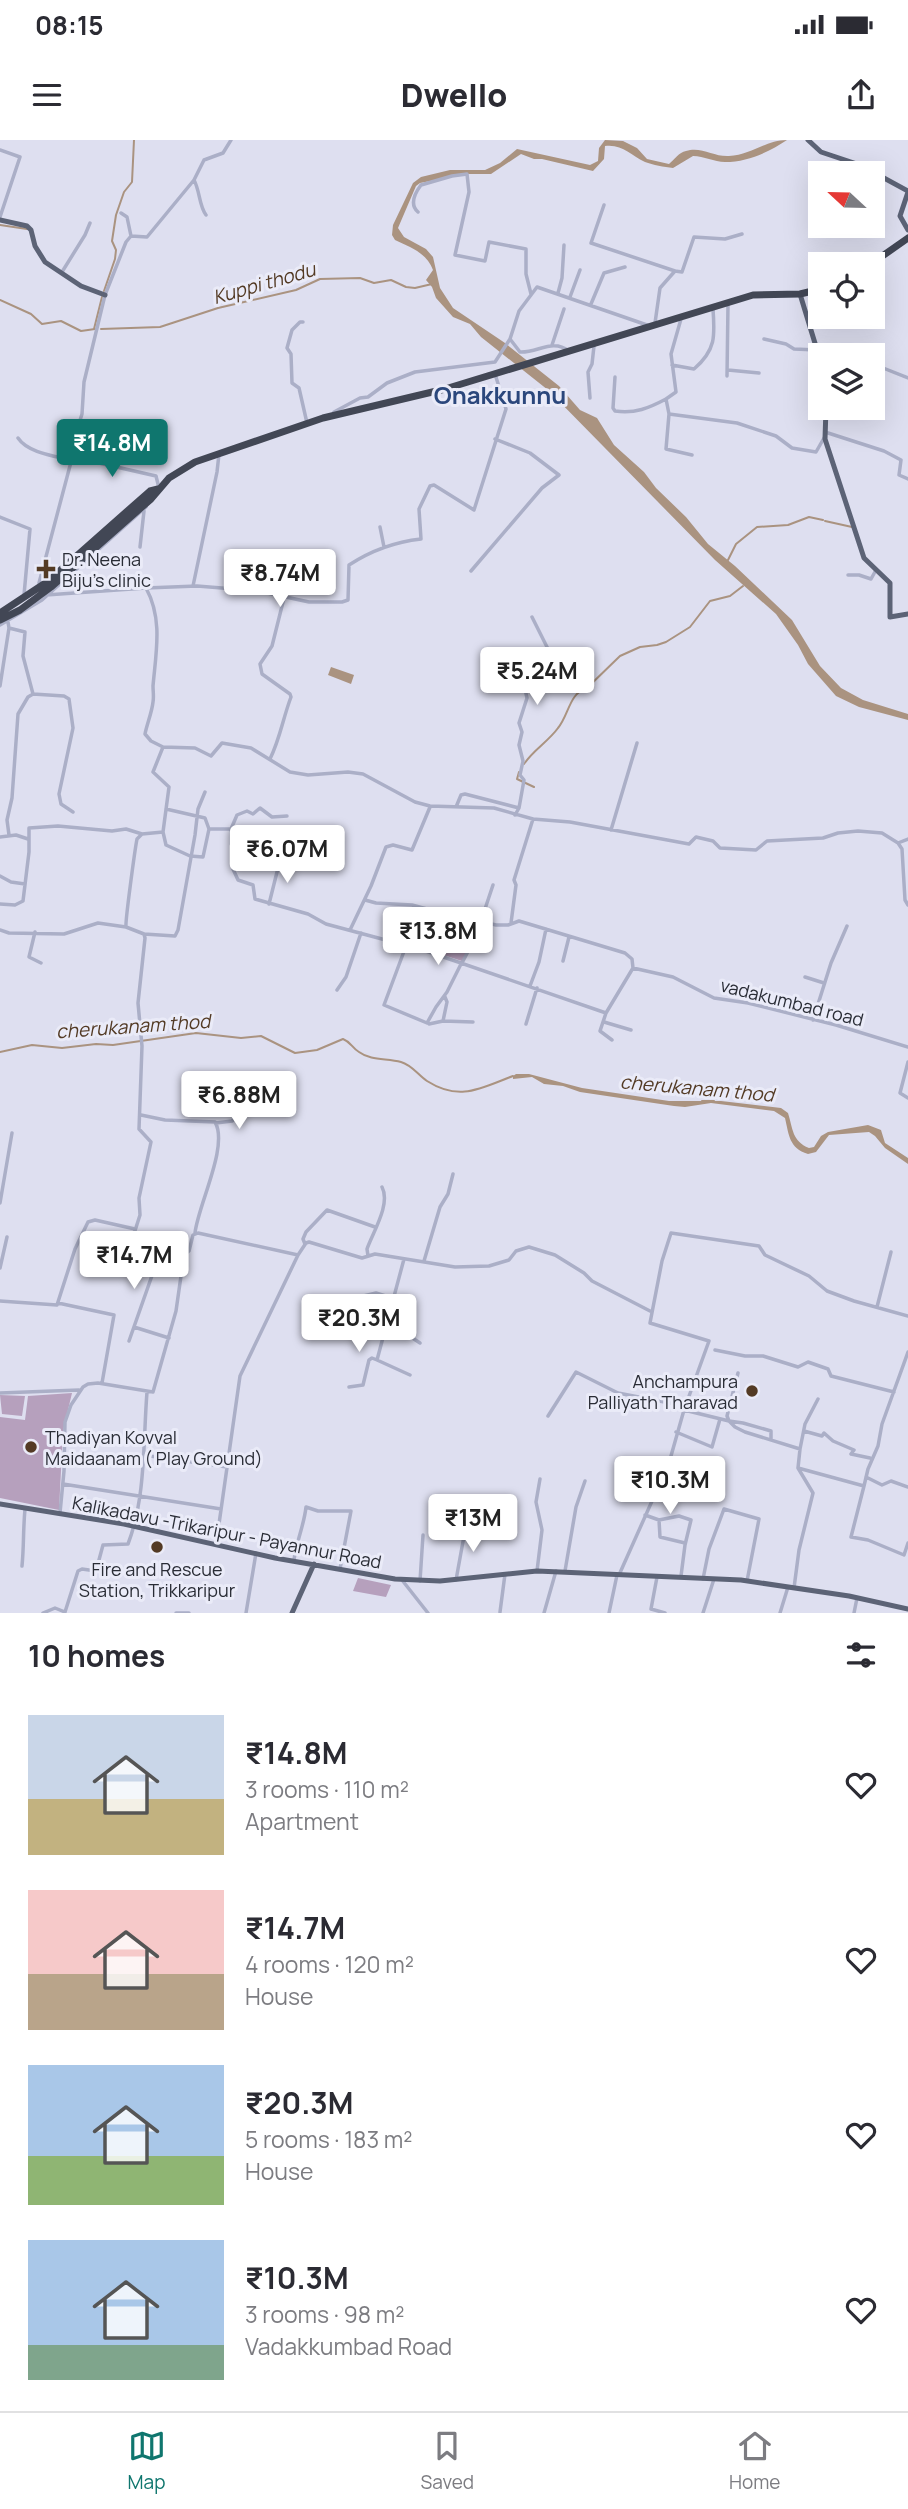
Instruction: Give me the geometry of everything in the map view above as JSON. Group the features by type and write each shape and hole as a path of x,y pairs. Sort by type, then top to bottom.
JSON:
{"highway":[{"path":"885,254 908,238"},
{"path":"46,584 151,499 159,488 182,468 323,418 444,389 753,295 808,292"},
{"path":"3,622 40,594 46,584 150,491 159,488"},
{"path":"0,613 40,594"}],"main road":[{"path":"808,140 821,152 860,165 908,192 900,216 908,230"},
{"path":"0,219 27,226 45,262 81,286 105,295"},
{"path":"800,294 817,343"},
{"path":"826,420 825,434 864,558 890,583 890,617 908,614"},
{"name":"Kalikadavu -Trikaripur - Payannur Road","path":"0,1504 60,1513 402,1580 456,1580 537,1571 714,1579 747,1581 857,1597 907,1610"},
{"path":"292,1613 314,1564"}],"street":[{"path":"131,236 147,237 194,180 204,160 223,153 231,140"},
{"path":"0,150 20,157 0,219"},
{"path":"418,212 413,203 421,185 467,174 469,186 455,255 485,261 489,242 526,249 526,274 531,294"},
{"path":"194,180 200,193 202,210 206,215"},
{"path":"604,205 591,243 675,271 682,272 694,237 725,239 742,234"},
{"path":"121,213 127,218 131,236"},
{"path":"62,272 90,223"},
{"path":"0,517 30,529 23,595 46,584 72,446 82,414 85,382 105,295 126,242 131,236"},
{"path":"558,293 562,278 564,245"},
{"path":"591,304 604,273 625,267"},
{"path":"570,297 580,270"},
{"path":"323,418 360,398 368,397 387,383 415,372 495,362 509,342 519,311 540,286 652,326 660,288 675,271"},
{"path":"727,303 727,376"},
{"path":"672,365 694,369 706,358 716,335 713,307"},
{"path":"552,345 564,309"},
{"path":"615,377 615,411 628,413 643,410 676,392 671,348 681,317"},
{"path":"303,322 292,330 287,348 291,354 292,383 299,387 307,424"},
{"path":"764,339 808,351"},
{"path":"509,342 520,352 552,345 563,346 569,351"},
{"path":"590,398 588,372 592,364 594,343"},
{"path":"885,369 908,378"},
{"path":"728,370 759,373"},
{"path":"40,594 193,586 258,591 309,602 348,600 349,565 370,551 398,541 421,539 419,509 430,486 433,485 474,510 506,409 495,372"},
{"path":"666,399 669,414 666,449 692,455"},
{"path":"669,414 737,423 776,436 792,448 816,452 825,434 884,451 901,460 899,475 908,479"},
{"path":"18,438 27,446 71,461 86,460 156,476 159,488"},
{"path":"471,571 542,488 559,475 530,453 495,439"},
{"path":"193,586 219,454"},
{"path":"40,594 144,511 151,499"},
{"path":"140,547 144,511"},
{"path":"380,527 384,547"},
{"path":"848,575 871,579 876,570"},
{"path":"146,588 155,614 158,646 153,704 145,734 151,741 163,747 195,748 211,756 222,743 251,748 290,772 308,775 348,772 363,774 415,802 430,806 494,808 533,819 689,844 696,837 713,841 720,848 755,850 767,841 823,838 858,831 882,834 898,843 902,849 905,900 908,905"},
{"path":"270,758 291,697 262,674 260,664 272,646 284,597"},
{"path":"515,815 519,808 524,780 520,775 523,761 519,745 522,732 519,723 527,698 525,689 538,661 548,654 532,617"},
{"path":"3,622 9,628 25,632 23,656 33,694"},
{"path":"0,685 9,628"},
{"path":"33,694 64,696 69,699 73,728 59,794 61,804 73,812"},
{"path":"9,835 7,820 12,798 16,722 21,707 33,694"},
{"path":"611,830 637,743"},
{"path":"163,747 153,772 169,787 166,809 163,832 166,845 190,856 203,857 209,829 205,818 166,809"},
{"path":"0,930 9,933 64,934 98,923 126,927 144,934 174,936 178,930 197,817 205,792"},
{"path":"456,807 461,794 465,794 519,808"},
{"path":"349,930 365,900 386,847 389,844 412,850 430,806"},
{"path":"287,816 272,817 260,808 253,814 247,811 237,815 231,829 231,843 239,849 233,869 238,880 253,885 255,899 308,914 326,924 423,950 606,1013"},
{"path":"511,923 516,885 514,880 533,819"},
{"path":"0,904 22,904 28,865 29,828 37,826 112,831 126,829 142,834 163,832"},
{"path":"209,829 231,829"},
{"path":"126,927 136,845 142,834"},
{"path":"0,837 9,835 29,839"},
{"path":"898,843 908,839"},
{"path":"269,904 280,860"},
{"path":"0,876 11,882 25,884"},
{"path":"427,1023 444,997 481,922 493,885"},
{"name":"vadakumbad road","path":"365,900 412,905 503,926 519,921 625,953 632,959 634,968 673,977 714,998 748,1003 908,1046"},
{"path":"423,950 438,912"},
{"path":"813,1020 824,983 847,926"},
{"path":"530,986 539,962 546,929"},
{"path":"35,932 29,957 41,963"},
{"path":"337,990 346,977 361,933"},
{"path":"144,934 138,1003 142,1046 139,1129 151,1142 139,1198 140,1215 133,1237 135,1240 184,1255 190,1251 216,1154 219,1137 216,1123"},
{"path":"564,961 569,937"},
{"path":"406,946 384,1005 435,1025 443,1021 472,1022"},
{"path":"612,1040 600,1031 606,1013 634,968"},
{"path":"805,977 824,983"},
{"path":"526,1024 537,988"},
{"path":"443,1021 447,1002 444,997"},
{"path":"604,1022 631,1030"},
{"path":"908,1062 900,1093 908,1098"},
{"path":"140,1114 165,1120 216,1123 232,1121 250,1107"},
{"path":"0,1203 12,1133"},
{"path":"424,1261 453,1174"},
{"path":"368,1256 367,1249 385,1195 382,1187"},
{"path":"305,1244 303,1239 306,1232 327,1210 375,1227"},
{"path":"58,1303 75,1249 88,1222 95,1220 135,1229"},
{"path":"195,1233 298,1255"},
{"path":"609,1613 618,1575 669,1463 676,1432 709,1341 651,1324 649,1320 671,1233 759,1246 765,1255 809,1276 827,1291 908,1316"},
{"path":"0,1268 7,1237"},
{"path":"216,1545 240,1376 305,1244 309,1242 362,1258 375,1254 455,1267 489,1266 509,1260 516,1251 529,1247 555,1255 577,1268 592,1282 650,1311"},
{"path":"129,1341 161,1250"},
{"path":"877,1307 891,1252"},
{"path":"60,1513 65,1422 71,1405 88,1384 102,1383 147,1392 155,1390 156,1376 169,1338 180,1290 184,1255"},
{"path":"377,1360 404,1259"},
{"path":"343,1297 355,1298 376,1293 395,1299"},
{"path":"0,1300 58,1303 114,1315 102,1383"},
{"path":"134,1326 169,1338"},
{"path":"385,1330 408,1335 420,1343"},
{"path":"715,1350 745,1356 763,1356 798,1367 808,1362 828,1370 831,1376 894,1392"},
{"path":"908,1352 882,1424 851,1536 904,1555 908,1543"},
{"path":"349,1387 363,1385 369,1360 372,1358 410,1375"},
{"path":"548,1416 576,1372 618,1393 771,1431 771,1440"},
{"path":"738,1373 727,1416 729,1421 735,1427 800,1450"},
{"path":"0,1393 81,1390"},
{"path":"43,1613 55,1608 65,1612 78,1571 96,1571 103,1545 127,1545 134,1527 144,1455 147,1392"},
{"path":"780,1613 791,1587 813,1493 798,1468 804,1431 818,1399"},
{"path":"676,1432 712,1447 720,1419"},
{"path":"804,1431 822,1436 824,1433 833,1441 854,1450 851,1454 870,1458"},
{"path":"144,1455 227,1467"},
{"path":"798,1468 864,1486"},
{"path":"866,1477 883,1485 891,1481 908,1487"},
{"path":"537,1571 542,1530 536,1502 540,1479"},
{"path":"565,1571 576,1507 584,1481"},
{"path":"63,1484 221,1509"},
{"path":"22,1566 26,1507"},
{"path":"293,1560 305,1520 306,1507 318,1511 351,1511 340,1569"},
{"path":"703,1579 709,1549 724,1509 759,1519 747,1581"},
{"path":"645,1516 659,1520 679,1516 691,1520 681,1578"},
{"path":"659,1520 660,1537 685,1543"},
{"path":"456,1580 466,1525"},
{"path":"420,1581 423,1535"},
{"path":"246,1613 256,1553"},
{"path":"544,1613 557,1571"},
{"path":"500,1612 505,1574"},
{"path":"656,1577 651,1609 665,1613"},
{"path":"703,1613 714,1579"},
{"path":"402,1580 428,1613"},
{"path":"854,1613 857,1597"},
{"path":"176,1613 189,1613"}],"shaded area":[{"path":"605,140 623,141 637,148 647,159 669,164 681,153 692,150 729,156 787,140 766,152 734,162 693,156 673,168 645,162 622,148 611,146 605,146 604,159 593,171 521,154 491,174 468,174 420,183 416,186 398,228 404,237 426,249 433,257 440,288 453,308 505,343 559,386 580,410 597,418 614,445 644,472 708,544 792,620 820,666 841,688 863,700 908,714 908,720 859,707 836,696 808,664 776,614 715,560 548,390 481,337 470,324 453,317 436,298 426,280 433,270 427,259 395,240 392,235 393,225 413,183 421,177 450,170 485,170 500,163 517,149 590,165 598,161 599,148"},
{"path":"331,667 354,675 351,684 328,675"},
{"path":"440,916 465,921 464,931 475,936 462,961 428,950"},
{"path":"516,1074 529,1074 582,1088 669,1101 721,1101 781,1108 788,1113 796,1138 809,1148 814,1147 821,1136 828,1132 868,1125 881,1130 885,1143 908,1158 908,1164 885,1148 869,1132 829,1135 816,1152 808,1154 793,1144 785,1118 774,1111 711,1103 674,1106 580,1092 563,1086 544,1084 532,1077 513,1079"},
{"name":"Thadiyan Kovval Maidaanam ( Play Ground)","path":"72,1393 63,1431 59,1510 0,1498 0,1417 25,1420 28,1396"},
{"path":"0,1395 25,1396 22,1416 2,1414"},
{"path":"358,1578 391,1585 386,1597 353,1591"}],"waterway":[{"path":"104,291 115,259 116,250 112,241 116,215 124,192 132,182 134,140"},
{"path":"0,225 27,229"},
{"name":"Kuppi thodu","path":"101,329 160,327 218,308 296,290 320,279 360,278 374,283 391,280 415,288 432,284"},
{"path":"94,329 102,297"},
{"path":"0,300 31,314 42,324 61,321 81,331 95,329"},
{"path":"728,560 736,544 757,527 788,525 809,517 823,520"},
{"path":"825,521 852,527"},
{"path":"524,764 562,723 576,695 620,656 640,647 666,642 690,627 710,601 730,596 743,586"},
{"path":"519,772 517,779 534,787"},
{"name":"cherukanam thod","path":"0,1052 32,1045 62,1048 113,1045 196,1033 241,1038 261,1036 295,1053 317,1050 343,1039 364,1055 405,1063 427,1081 450,1091 470,1091 513,1076"},
{"name":"cherukanam thod","path":"702,1101 714,1101"}],"place":[{"name":"Dr. Neena Biju's clinic","path":"46,569"},
{"name":"Anchampura Palliyath Tharavad","path":"752,1391"},
{"name":"Thadiyan Kovval Maidaanam ( Play Ground)","path":"31,1447"},
{"name":"Fire and Rescue Station, Trikkaripur","path":"157,1547"}],"district":[{"name":"Onakkunnu","path":"500,394"}]}
